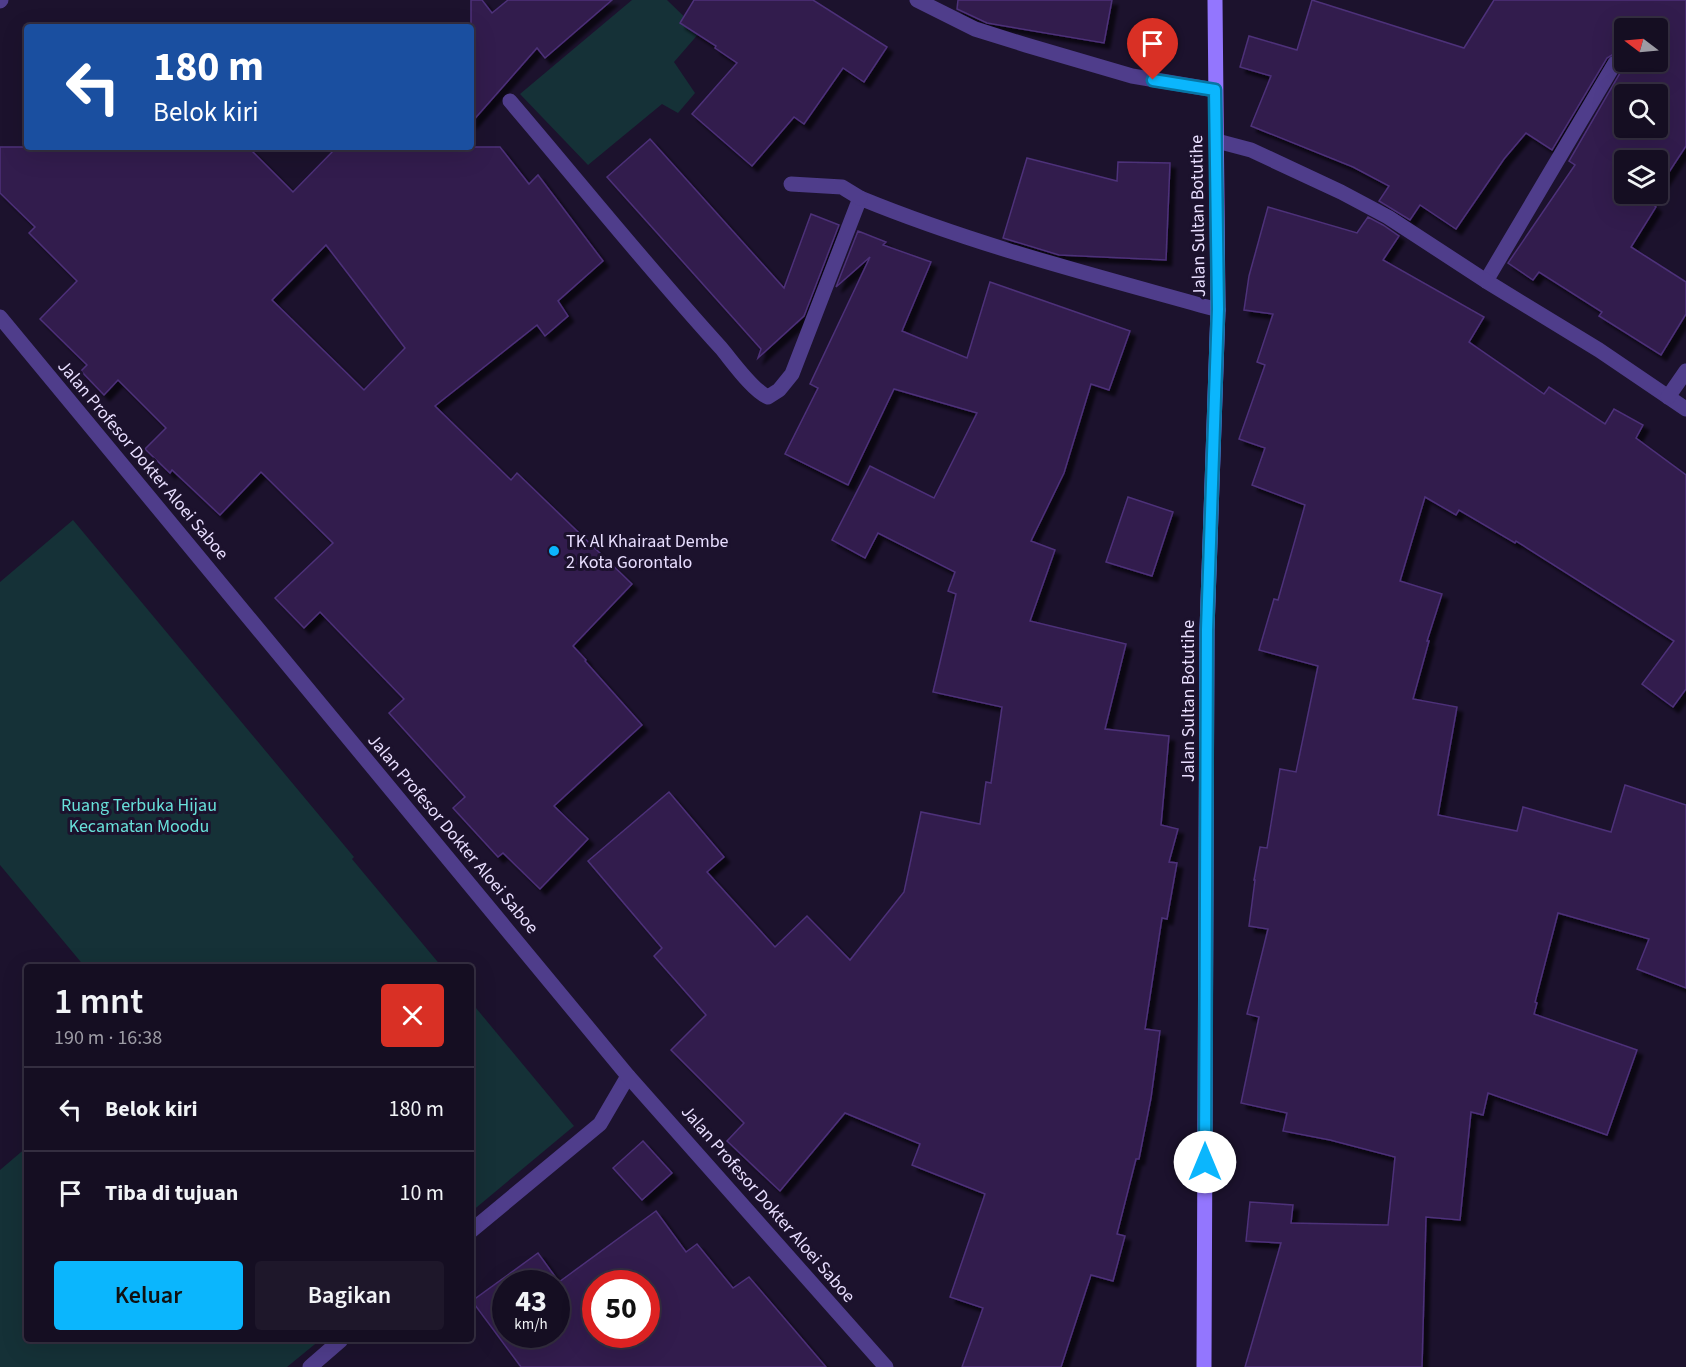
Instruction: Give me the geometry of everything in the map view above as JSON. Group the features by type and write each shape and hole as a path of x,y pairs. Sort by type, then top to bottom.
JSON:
{"main road":[{"name":"Jalan Sultan Botutihe","path":"1204,1367 1207,630 1218,309 1215,0"}],"street":[{"path":"917,0 975,29 1026,45 1132,76 1215,90"},
{"path":"1486,281 1614,65"},
{"path":"510,101 705,332 753,386 762,395 768,397 779,390 792,374 860,198"},
{"path":"1217,141 1251,150 1341,192 1388,217 1486,281 1599,350 1686,409"},
{"path":"791,184 842,188 860,198 910,218 1028,258 1218,309"},
{"name":"Jalan Profesor Dokter Aloei Saboe","path":"0,317 628,1076 886,1367"},
{"path":"1668,398 1686,371"},
{"path":"474,1229 600,1124 628,1076"},
{"path":"310,1367 339,1342"}],"green space":[{"path":"632,0 667,0 700,32 674,62 695,93 678,113 662,104 588,165 520,94"},
{"name":"Ruang Terbuka Hijau Kecamatan Moodu","path":"73,520 354,857 352,859 440,964 82,964 0,865 0,582"},
{"path":"474,1006 574,1126 474,1209"},
{"path":"24,1150 24,1342 318,1342 287,1367 0,1367 0,1170"}],"building":[{"path":"471,0 482,0 492,13 508,0 612,0 545,58 537,48 474,120 474,24 471,24"},
{"path":"694,0 813,0 887,47 864,82 843,68 804,124 794,117 752,166 692,114 737,63 715,48 716,46 680,23"},
{"path":"958,0 1112,0 1104,43 987,23 957,9"},
{"path":"1312,0 1464,48 1494,0 1686,0 1686,146 1668,174 1668,150 1614,150 1614,204 1652,204 1656,207 1631,247 1686,282 1686,314 1661,355 1599,316 1602,312 1539,272 1533,280 1508,263 1575,165 1569,161 1621,72 1668,72 1668,18 1614,18 1614,54 1607,58 1552,150 1526,133 1504,159 1456,229 1420,205 1410,220 1379,201 1389,186 1353,167 1251,126 1271,76 1240,67 1249,36 1297,50"},
{"path":"650,139 784,288 811,214 839,225 804,316 758,358 761,349 607,177"},
{"path":"0,147 24,147 24,150 251,150 293,192 334,150 474,150 474,147 500,147 529,184 538,175 603,261 558,301 568,316 545,336 537,325 435,406 511,480 517,473 632,584 573,646 642,725 554,806 588,839 540,889 503,853 498,857 453,808 465,797 389,713 404,699 320,612 304,628 275,598 333,543 261,472 220,515 172,470 170,473 145,449 166,428 118,380 104,395 81,371 87,365 40,319 77,281 29,233 35,227 0,193","holes":["326,245 405,348 364,390 272,300"]},
{"path":"1027,158 1117,181 1118,162 1170,163 1166,260 1059,255 1003,238"},
{"path":"1268,207 1357,233 1368,217 1383,225 1399,236 1383,260 1484,317 1469,342 1544,394 1549,387 1605,424 1614,409 1643,425 1636,438 1686,475 1686,689 1673,707 1642,684 1674,641 1516,541 1515,543 1459,510 1456,515 1425,497 1400,581 1442,594 1427,641 1429,641 1413,699 1457,707 1438,815 1517,831 1523,807 1611,832 1625,785 1686,805 1686,988 1637,969 1649,939 1558,913 1535,1002 1537,1003 1534,1014 1637,1050 1607,1135 1488,1093 1483,1115 1471,1112 1460,1220 1426,1217 1422,1367 1245,1367 1281,1243 1246,1241 1250,1202 1293,1205 1291,1223 1388,1225 1395,1157 1330,1140 1283,1131 1287,1113 1241,1103 1259,1017 1247,1014 1268,929 1249,926 1254,880 1260,847 1267,848 1280,769 1296,772 1318,666 1259,650 1274,599 1278,600 1305,505 1252,485 1265,448 1239,439 1265,365 1257,362 1273,314 1244,310 1249,276"},
{"path":"858,231 886,242 883,245 931,262 902,331 967,358 990,282 1130,331 1109,390 1091,384 1064,473 1031,541 1055,550 1030,621 1126,644 1105,729 1169,736 1161,825 1178,829 1169,862 1177,863 1167,919 1162,918 1145,1029 1160,1031 1151,1098 1139,1159 1136,1159 1117,1234 1125,1236 1113,1281 1091,1275 1061,1367 962,1367 983,1308 950,1297 985,1194 912,1165 920,1144 845,1113 780,1191 727,1141 744,1123 671,1050 706,1015 654,956 662,948 588,861 669,792 724,857 707,872 775,947 807,916 850,960 904,892 921,812 980,824 986,782 991,783 1002,707 933,692 956,594 948,591 955,572 878,533 865,558 832,540 870,466 934,498 977,413 894,389 848,485 785,454 818,388 810,384 870,257 836,287"},
{"path":"1128,497 1173,512 1152,576 1106,562"},
{"path":"643,1141 672,1173 642,1200 613,1168"},
{"path":"656,1211 686,1252 697,1244 733,1288 749,1277 826,1367 521,1367 507,1348 570,1348 570,1274"},
{"path":"538,1253 550,1270 515,1270"},
{"path":"492,1286 492,1328 474,1304 474,1300"}],"place":[{"name":"TK Al Khairaat Dembe 2 Kota Gorontalo","path":"554,551"}],"route":[{"path":"1153,80 1215,90 1218,309 1207,630 1205,1162"}]}
